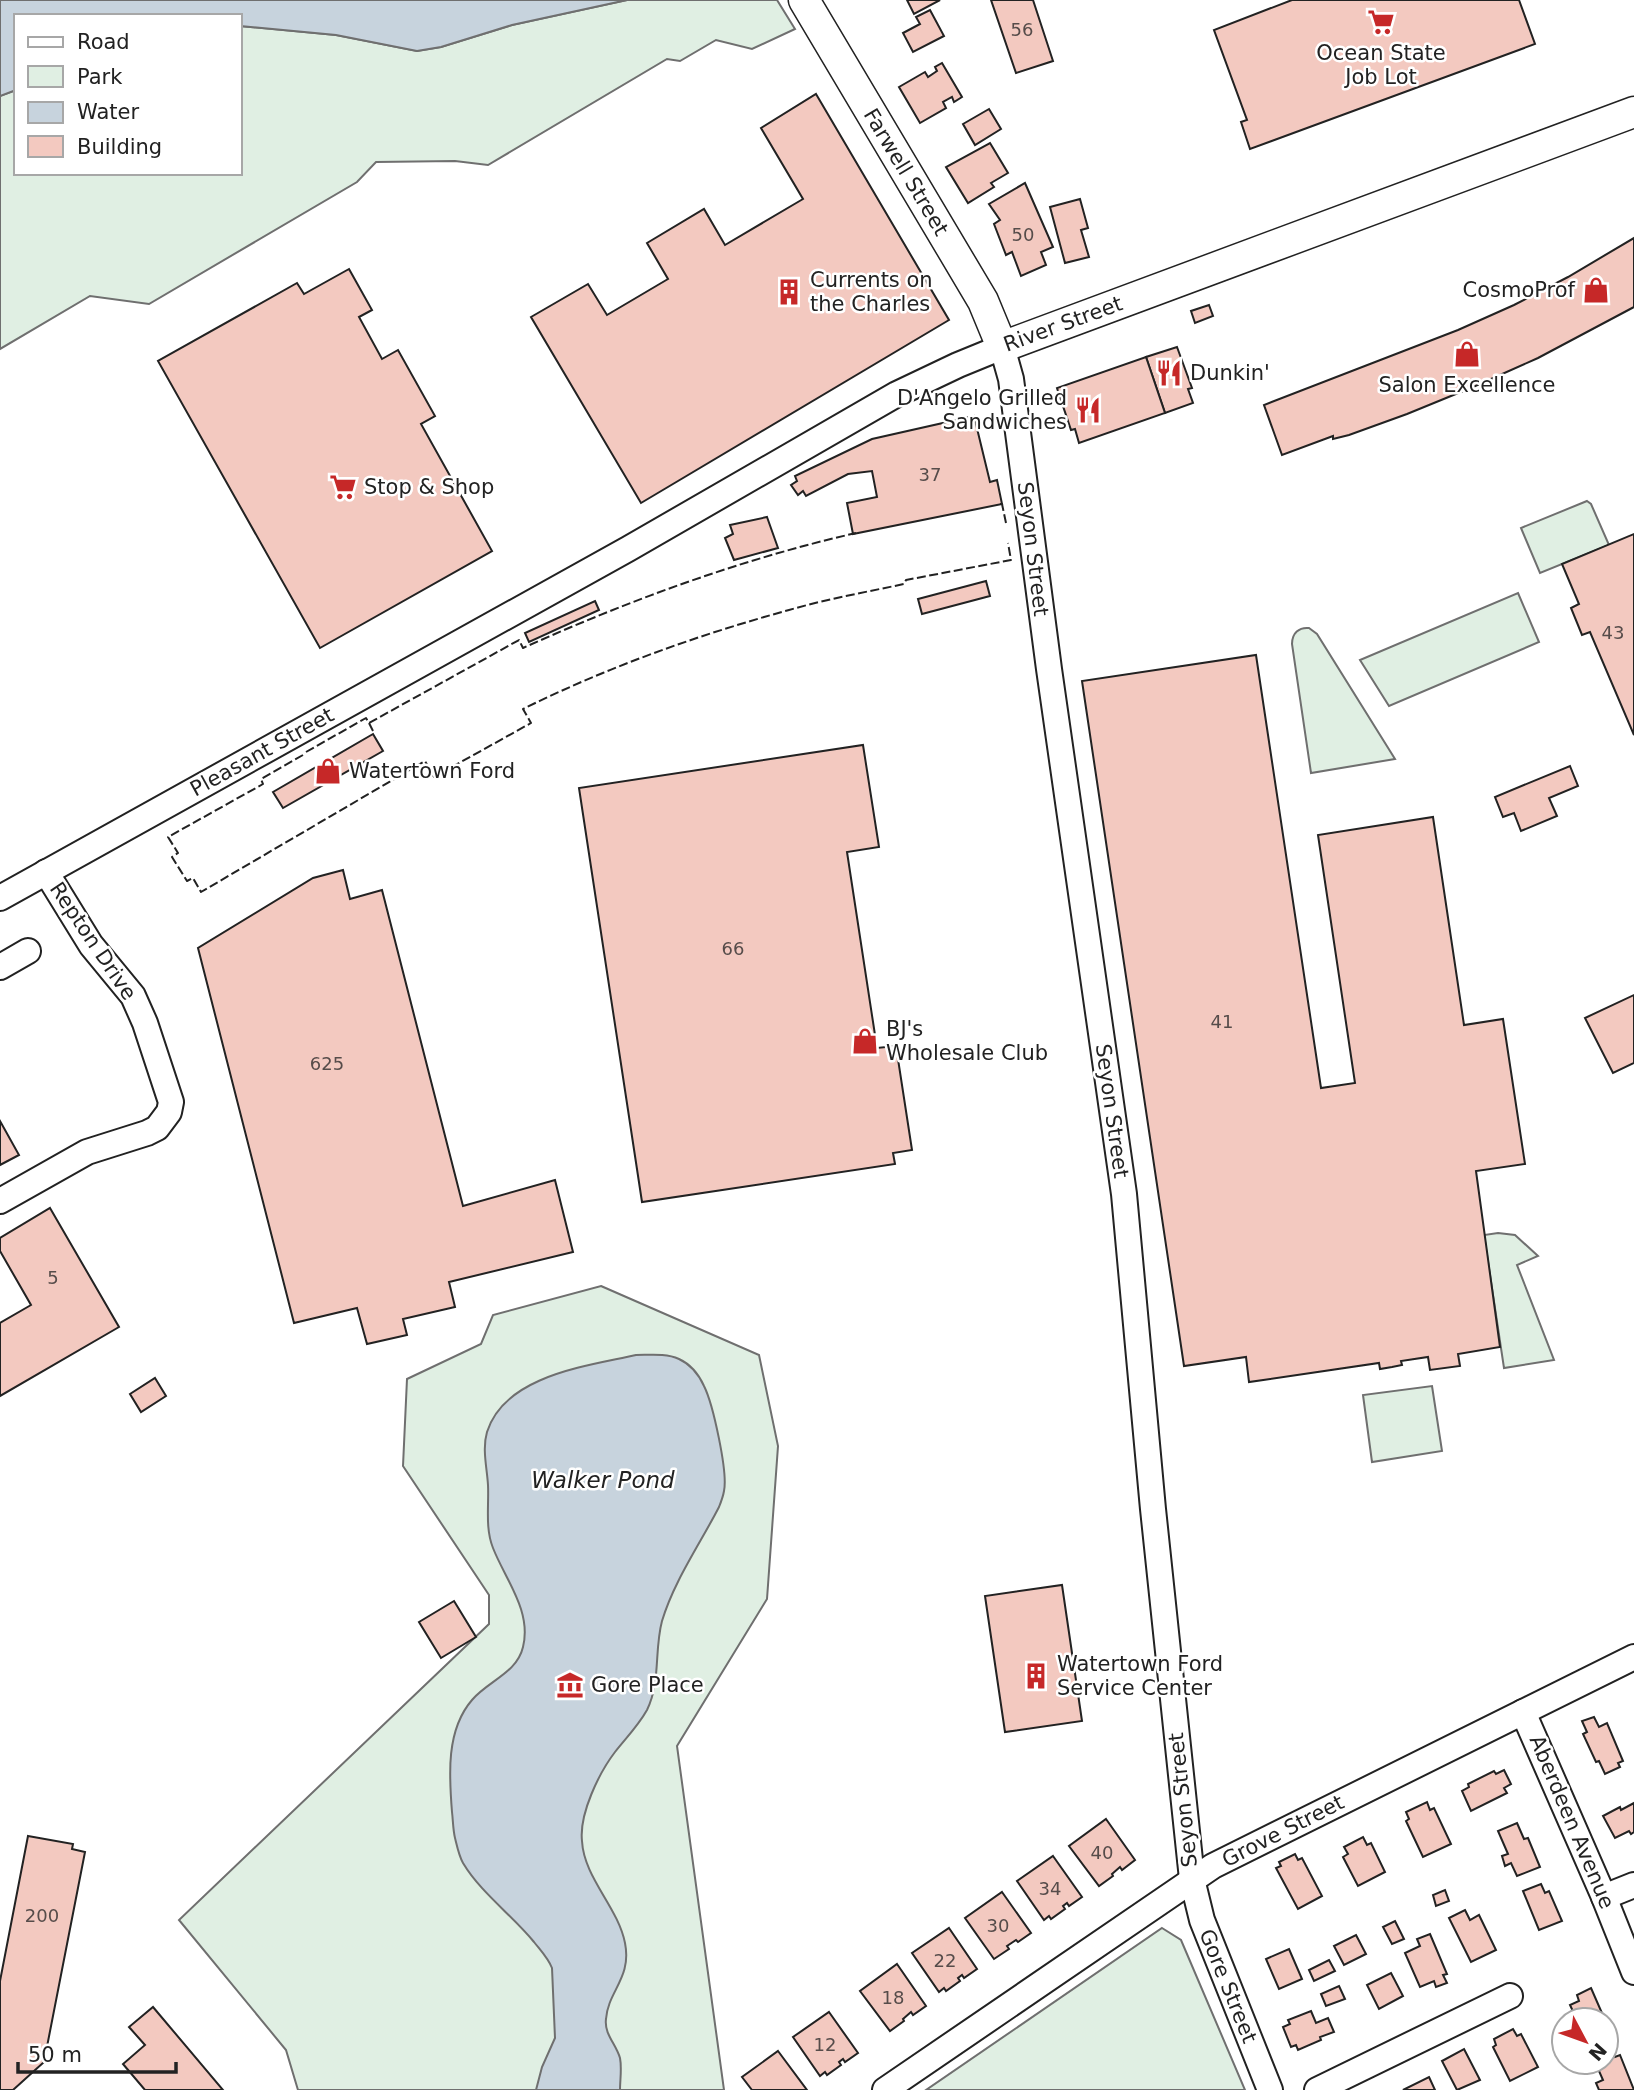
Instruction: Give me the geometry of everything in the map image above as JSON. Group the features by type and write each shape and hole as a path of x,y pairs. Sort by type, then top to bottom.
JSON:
{"main road":[{"name":"Farwell Street","path":"804,0 983,301 1002,346"},
{"name":"River Street","path":"1002,346 1634,113"}],"street":[{"name":"River Street","path":"524,607 897,394 1002,346"},
{"name":"Seyon Street","path":"1002,346 1011,379 1049,669 1122,1175 1153,1509 1192,1879"},
{"name":"Pleasant Street","path":"0,898 524,607"},
{"name":"Repton Drive","path":"0,1201 87,1152 157,1128 169,1112 170,1102 139,1009 123,983 91,945 46,872"},
{"path":"0,967 28,951"},
{"name":"Grove Street","path":"885,2090 1192,1879 1248,1848 1634,1657"},
{"name":"Aberdeen Avenue","path":"1524,1712 1634,1972"},
{"name":"Gore Street","path":"1192,1879 1202,1920 1270,2090"},
{"path":"1604,1897 1634,1885"},
{"path":"1317,2090 1510,1996"}],"green space":[{"path":"627,0 777,0 795,29 752,49 716,40 680,61 667,59 488,165 455,161 376,162 357,182 149,304 90,296 0,349 0,96 14,91 14,175 242,175 242,26 336,35 417,51 441,47 512,25"},
{"path":"1587,501 1591,504 1609,545 1540,573 1521,528"},
{"path":"1518,593 1539,642 1389,706 1360,660"},
{"path":"1309,628 1317,634 1395,759 1311,773 1292,644 1297,632"},
{"path":"1484,1235 1515,1235 1538,1256 1517,1265 1554,1360 1504,1368"},
{"name":"Gore Place","path":"601,1286 759,1355 778,1446 767,1599 677,1746 724,2090 298,2090 286,2050 179,1920 489,1624 489,1595 403,1466 407,1379 481,1344 493,1315"},
{"path":"1432,1386 1442,1451 1372,1462 1363,1395"},
{"path":"1162,1928 1181,1940 1245,2090 926,2090"}],"water":[{"path":"0,0 627,0 512,25 441,47 417,51 336,35 242,26 242,14 14,14 14,91 0,96"},
{"name":"Walker Pond","path":"636,1355 674,1357 687,1364 700,1378 708,1395 719,1438 724,1491 719,1507 667,1606 660,1632 654,1688 647,1710 603,1771 591,1794 582,1830 584,1855 616,1917 625,1943 623,1975 611,2000 606,2019 608,2034 620,2058 620,2090 536,2090 542,2067 555,2038 552,1968 534,1942 470,1874 459,1854 452,1812 450,1768 457,1725 472,1700 515,1664 523,1647 525,1634 521,1608 498,1560 488,1525 486,1438 497,1413 511,1397 529,1385 573,1369"}],"building":[{"path":"907,0 940,0 914,14"},
{"path":"991,0 1033,0 1053,61 1016,73"},
{"path":"1292,0 1519,0 1535,44 1250,149 1241,122 1247,120 1214,30"},
{"path":"930,10 944,36 913,52 903,33 920,24 916,17"},
{"path":"942,63 962,97 954,102 952,97 943,102 946,108 920,123 899,87 925,72 928,77 937,71 935,67"},
{"name":"Currents on the Charles","path":"816,94 949,320 641,503 531,317 588,284 607,315 668,279 647,243 704,209 725,245 803,199 761,128"},
{"path":"989,109 1001,129 975,145 963,124"},
{"path":"990,143 1008,173 991,183 994,187 968,203 946,167"},
{"path":"1025,183 1053,247 1041,252 1046,265 1021,276 1012,252 1006,255 994,224 1000,220 989,204"},
{"path":"1080,199 1088,228 1081,230 1089,257 1065,263 1050,207"},
{"path":"1634,238 1634,307 1538,358 1473,387 1349,435 1333,439 1333,436 1282,455 1264,405 1458,330 1514,305"},
{"name":"Stop & Shop","path":"349,269 372,310 359,317 382,359 398,350 435,416 421,424 492,551 320,648 158,361 297,283 304,294"},
{"path":"1209,305 1213,316 1195,323 1191,311"},
{"name":"Dunkin'","path":"1177,347 1192,388 1188,389 1193,403 1165,413 1146,357"},
{"path":"1146,357 1165,413 1079,443 1075,429 1071,430 1057,388"},
{"path":"974,416 990,482 997,480 1002,504 853,534 847,503 877,497 872,471 848,474 806,496 803,491 798,495 791,485 797,481 795,476 872,439"},
{"path":"767,517 778,548 734,560 725,538 733,534 730,525"},
{"path":"1634,534 1634,735 1590,632 1582,635 1571,608 1579,604 1562,564"},
{"path":"986,581 990,596 922,614 918,599"},
{"path":"595,601 599,610 529,642 525,633"},
{"path":"1256,655 1321,1088 1355,1083 1318,835 1433,817 1464,1025 1503,1019 1525,1164 1476,1171 1500,1347 1458,1354 1460,1366 1430,1370 1428,1357 1401,1361 1402,1365 1380,1369 1379,1363 1249,1382 1246,1357 1184,1366 1082,681"},
{"name":"Watertown Ford","path":"373,734 383,751 283,808 273,792"},
{"path":"863,745 879,847 847,852 877,1048 896,1046 912,1150 893,1153 895,1164 642,1202 579,788"},
{"path":"1570,766 1578,786 1549,798 1557,816 1521,831 1514,813 1503,817 1495,797"},
{"path":"343,870 350,899 382,890 463,1206 555,1180 573,1252 449,1282 455,1307 403,1319 407,1335 367,1344 357,1308 294,1323 198,948 313,878"},
{"path":"1634,995 1634,1063 1613,1073 1585,1018"},
{"path":"0,1121 19,1155 0,1165"},
{"path":"50,1208 119,1327 0,1396 0,1323 31,1305 0,1251 0,1238"},
{"path":"155,1378 166,1396 141,1412 130,1394"},
{"name":"Watertown Ford Service Center","path":"1062,1585 1082,1721 1005,1732 985,1596"},
{"path":"454,1601 476,1637 441,1658 419,1622"},
{"path":"1594,1717 1599,1727 1607,1723 1623,1761 1618,1763 1620,1767 1605,1774 1599,1761 1596,1762 1583,1734 1587,1732 1582,1721"},
{"path":"1504,1770 1511,1784 1504,1788 1507,1793 1471,1811 1462,1791 1469,1787 1468,1784 1494,1771 1496,1774"},
{"path":"1427,1802 1430,1810 1434,1808 1451,1844 1423,1857 1406,1821 1409,1819 1406,1812"},
{"path":"1634,1803 1634,1832 1631,1834 1629,1831 1615,1838 1603,1816"},
{"path":"1106,1819 1135,1860 1122,1870 1120,1867 1099,1886 1069,1846"},
{"path":"1517,1823 1524,1839 1528,1838 1540,1867 1517,1876 1511,1863 1505,1866 1502,1856 1508,1854 1498,1831"},
{"path":"28,1836 73,1844 72,1849 85,1852 44,2062 13,2090 0,2090 0,1981"},
{"path":"1363,1837 1367,1845 1371,1843 1385,1872 1358,1886 1343,1857 1348,1854 1344,1847"},
{"path":"1295,1854 1298,1860 1302,1858 1322,1896 1298,1909 1276,1868 1281,1866 1279,1862"},
{"path":"1053,1856 1082,1897 1069,1906 1067,1903 1063,1906 1065,1909 1051,1919 1049,1916 1044,1920 1017,1881"},
{"path":"1541,1884 1545,1893 1549,1891 1562,1921 1539,1930 1523,1891"},
{"path":"1445,1890 1449,1901 1436,1906 1433,1895"},
{"path":"1002,1892 1031,1933 1007,1946 1009,1949 994,1959 965,1918"},
{"path":"1465,1910 1470,1920 1479,1915 1496,1950 1471,1962 1449,1918"},
{"path":"1395,1921 1404,1939 1392,1944 1383,1927"},
{"path":"949,1928 977,1969 964,1978 962,1975 958,1978 960,1981 946,1991 944,1988 939,1992 912,1953"},
{"path":"1430,1934 1447,1974 1443,1975 1447,1983 1436,1987 1434,1981 1420,1987 1405,1953 1420,1946 1417,1939"},
{"path":"1356,1935 1366,1954 1344,1965 1334,1946"},
{"path":"1289,1949 1302,1979 1279,1989 1266,1959"},
{"path":"1329,1960 1335,1971 1314,1981 1309,1970"},
{"path":"897,1964 926,2006 913,2015 911,2012 890,2031 860,1991"},
{"path":"1391,1973 1403,1996 1379,2009 1367,1985"},
{"path":"1339,1986 1345,1999 1326,2006 1321,1994"},
{"path":"1591,1988 1599,2006 1570,2006 1579,2001 1577,1995"},
{"path":"153,2007 223,2090 145,2090 123,2064 145,2045 129,2027"},
{"path":"1311,2011 1316,2023 1328,2018 1334,2032 1298,2050 1296,2045 1291,2047 1283,2027 1290,2024 1288,2020"},
{"path":"829,2012 858,2053 845,2062 843,2059 839,2062 841,2065 827,2075 825,2072 820,2076 793,2037"},
{"path":"1513,2029 1517,2036 1521,2034 1538,2067 1510,2081 1493,2047 1496,2045 1494,2039"},
{"path":"1464,2049 1480,2080 1457,2090 1442,2061"},
{"path":"778,2051 807,2090 752,2090 742,2077"},
{"path":"1620,2055 1634,2090 1599,2090 1596,2083 1603,2080 1601,2076 1620,2076"},
{"path":"1429,2077 1435,2090 1403,2090"}],"fence":[{"path":"1000,504 1006,523"},
{"path":"306,752 366,718 369,723 519,640 523,648 604,613 687,582 771,555 856,533"},
{"path":"303,755 261,779 263,784 168,837 178,853 172,857 187,881 193,878 201,892 425,761 434,777 531,723 523,709 588,679 687,641 789,610 904,584 906,580 1011,560 1008,543"},
{"path":"369,723 373,731"}],"place":[{"name":"Ocean State Job Lot","path":"1381,22"},
{"name":"CosmoProf","path":"1596,290"},
{"name":"Currents on the Charles","path":"789,292"},
{"name":"Salon Excellence","path":"1467,354"},
{"name":"Dunkin'","path":"1169,373"},
{"name":"D'Angelo Grilled Sandwiches","path":"1088,410"},
{"name":"Stop & Shop","path":"343,487"},
{"name":"Watertown Ford","path":"328,771"},
{"name":"BJ's Wholesale Club","path":"865,1041"},
{"name":"Watertown Ford Service Center","path":"1036,1676"},
{"name":"Gore Place","path":"570,1685"}]}
